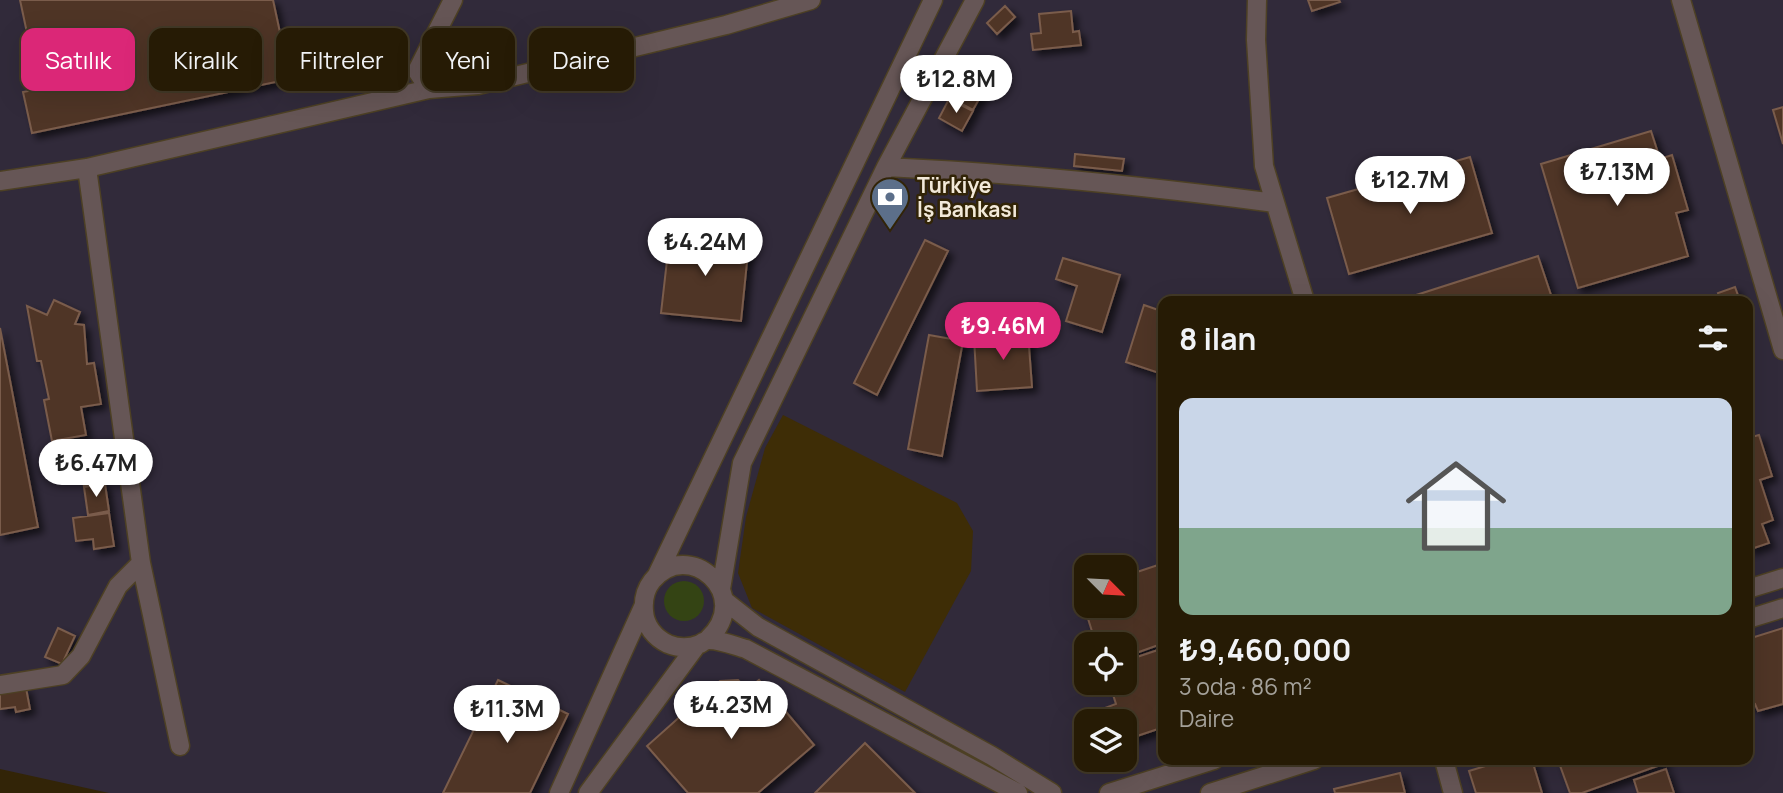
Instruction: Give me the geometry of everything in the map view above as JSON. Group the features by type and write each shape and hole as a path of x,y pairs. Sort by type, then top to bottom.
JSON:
{"street":[{"path":"439,28 453,0"},
{"path":"515,76 726,25 811,0"},
{"path":"657,575 933,0"},
{"path":"588,793 702,642 722,622 723,595 743,463 886,167 975,0"},
{"path":"1257,0 1256,40 1264,166 1303,296"},
{"path":"1681,0 1783,349"},
{"path":"422,61 417,71 422,78"},
{"path":"0,181 87,169 422,91"},
{"path":"886,167 996,172 1171,189 1275,203"},
{"path":"87,169 141,564 180,747"},
{"path":"0,685 63,675 81,656 118,586 141,564"},
{"path":"559,793 643,607 649,584 668,568 680,565 704,570 714,578 723,595 758,627 992,756 1052,793"},
{"path":"1753,587 1783,578"},
{"path":"643,607 649,628 656,636 675,646 702,642 746,649 1018,793"},
{"path":"1753,617 1783,608"},
{"path":"1109,793 1198,765"},
{"path":"1210,793 1298,765"},
{"path":"1445,765 1453,793"}],"shaded area":[{"path":"0,0 1783,0 1783,793 109,793 0,769"},
{"path":"783,415 957,503 973,531 971,571 905,692 752,608 738,573 746,517 765,448"}],"green space":[{"path":"684,581 692,582 698,587 703,593 703,609 698,615 692,620 684,621 676,620 670,615 665,609 664,601 665,593 670,587 676,582"}],"building":[{"path":"20,0 273,0 279,28 276,28 276,82 262,85 262,28 149,28 149,91 233,91 32,133 23,92 135,91 135,28 26,28"},
{"path":"1308,0 1339,0 1340,2 1312,11"},
{"path":"1005,6 1015,17 997,34 987,23"},
{"path":"1071,11 1073,32 1079,31 1081,45 1033,50 1031,34 1041,33 1039,14"},
{"path":"961,77 984,90 973,110 949,97"},
{"path":"949,99 973,111 962,131 939,118"},
{"path":"1783,107 1783,144 1773,110"},
{"path":"1651,131 1660,159 1672,155 1688,210 1676,213 1688,256 1578,288 1541,164"},
{"path":"1075,154 1124,159 1122,171 1074,166"},
{"path":"1470,157 1492,233 1349,274 1327,198"},
{"path":"670,234 749,242 741,321 661,313"},
{"path":"925,240 948,251 877,395 854,383"},
{"path":"1538,256 1551,296 1413,296"},
{"path":"1063,258 1120,275 1102,332 1066,321 1077,286 1056,279"},
{"path":"1735,287 1738,296 1719,296 1718,293"},
{"path":"54,300 80,312 75,324 84,325 87,364 94,363 101,404 81,407 86,435 52,441 44,400 49,399 41,361 37,361 27,306 47,315"},
{"path":"1144,305 1158,310 1158,373 1126,362"},
{"path":"0,328 38,527 0,535"},
{"path":"1028,333 1032,387 977,391 974,337"},
{"path":"929,335 963,341 942,456 908,449"},
{"path":"1759,435 1772,476 1760,480 1773,520 1762,524 1769,543 1753,548 1753,437"},
{"path":"90,443 99,483 84,486 74,447"},
{"path":"105,484 109,511 88,515 84,487"},
{"path":"109,513 114,546 94,549 93,539 76,541 73,518"},
{"path":"1158,565 1158,645 1137,653 1137,632 1092,632 1088,618 1138,618 1138,572"},
{"path":"58,628 75,636 62,664 45,657"},
{"path":"1783,628 1783,704 1758,711 1753,705 1753,637"},
{"path":"1158,650 1158,729 1137,736 1137,709 1102,709 1116,704 1113,695 1137,695 1137,657"},
{"path":"498,680 568,714 530,793 443,793"},
{"path":"738,680 747,690 759,680 814,745 758,793 688,793 647,746 720,681"},
{"path":"26,688 30,709 16,712 15,707 0,709 0,692"},
{"path":"865,743 915,793 815,793"},
{"path":"1489,765 1534,765 1542,793 1476,793 1469,771"},
{"path":"1560,765 1660,765 1582,793 1570,793"},
{"path":"1666,769 1674,793 1638,793 1634,780"},
{"path":"1400,773 1405,793 1335,793 1334,789"}],"place":[{"name":"Türkiye İş Bankası","path":"890,231"}]}
